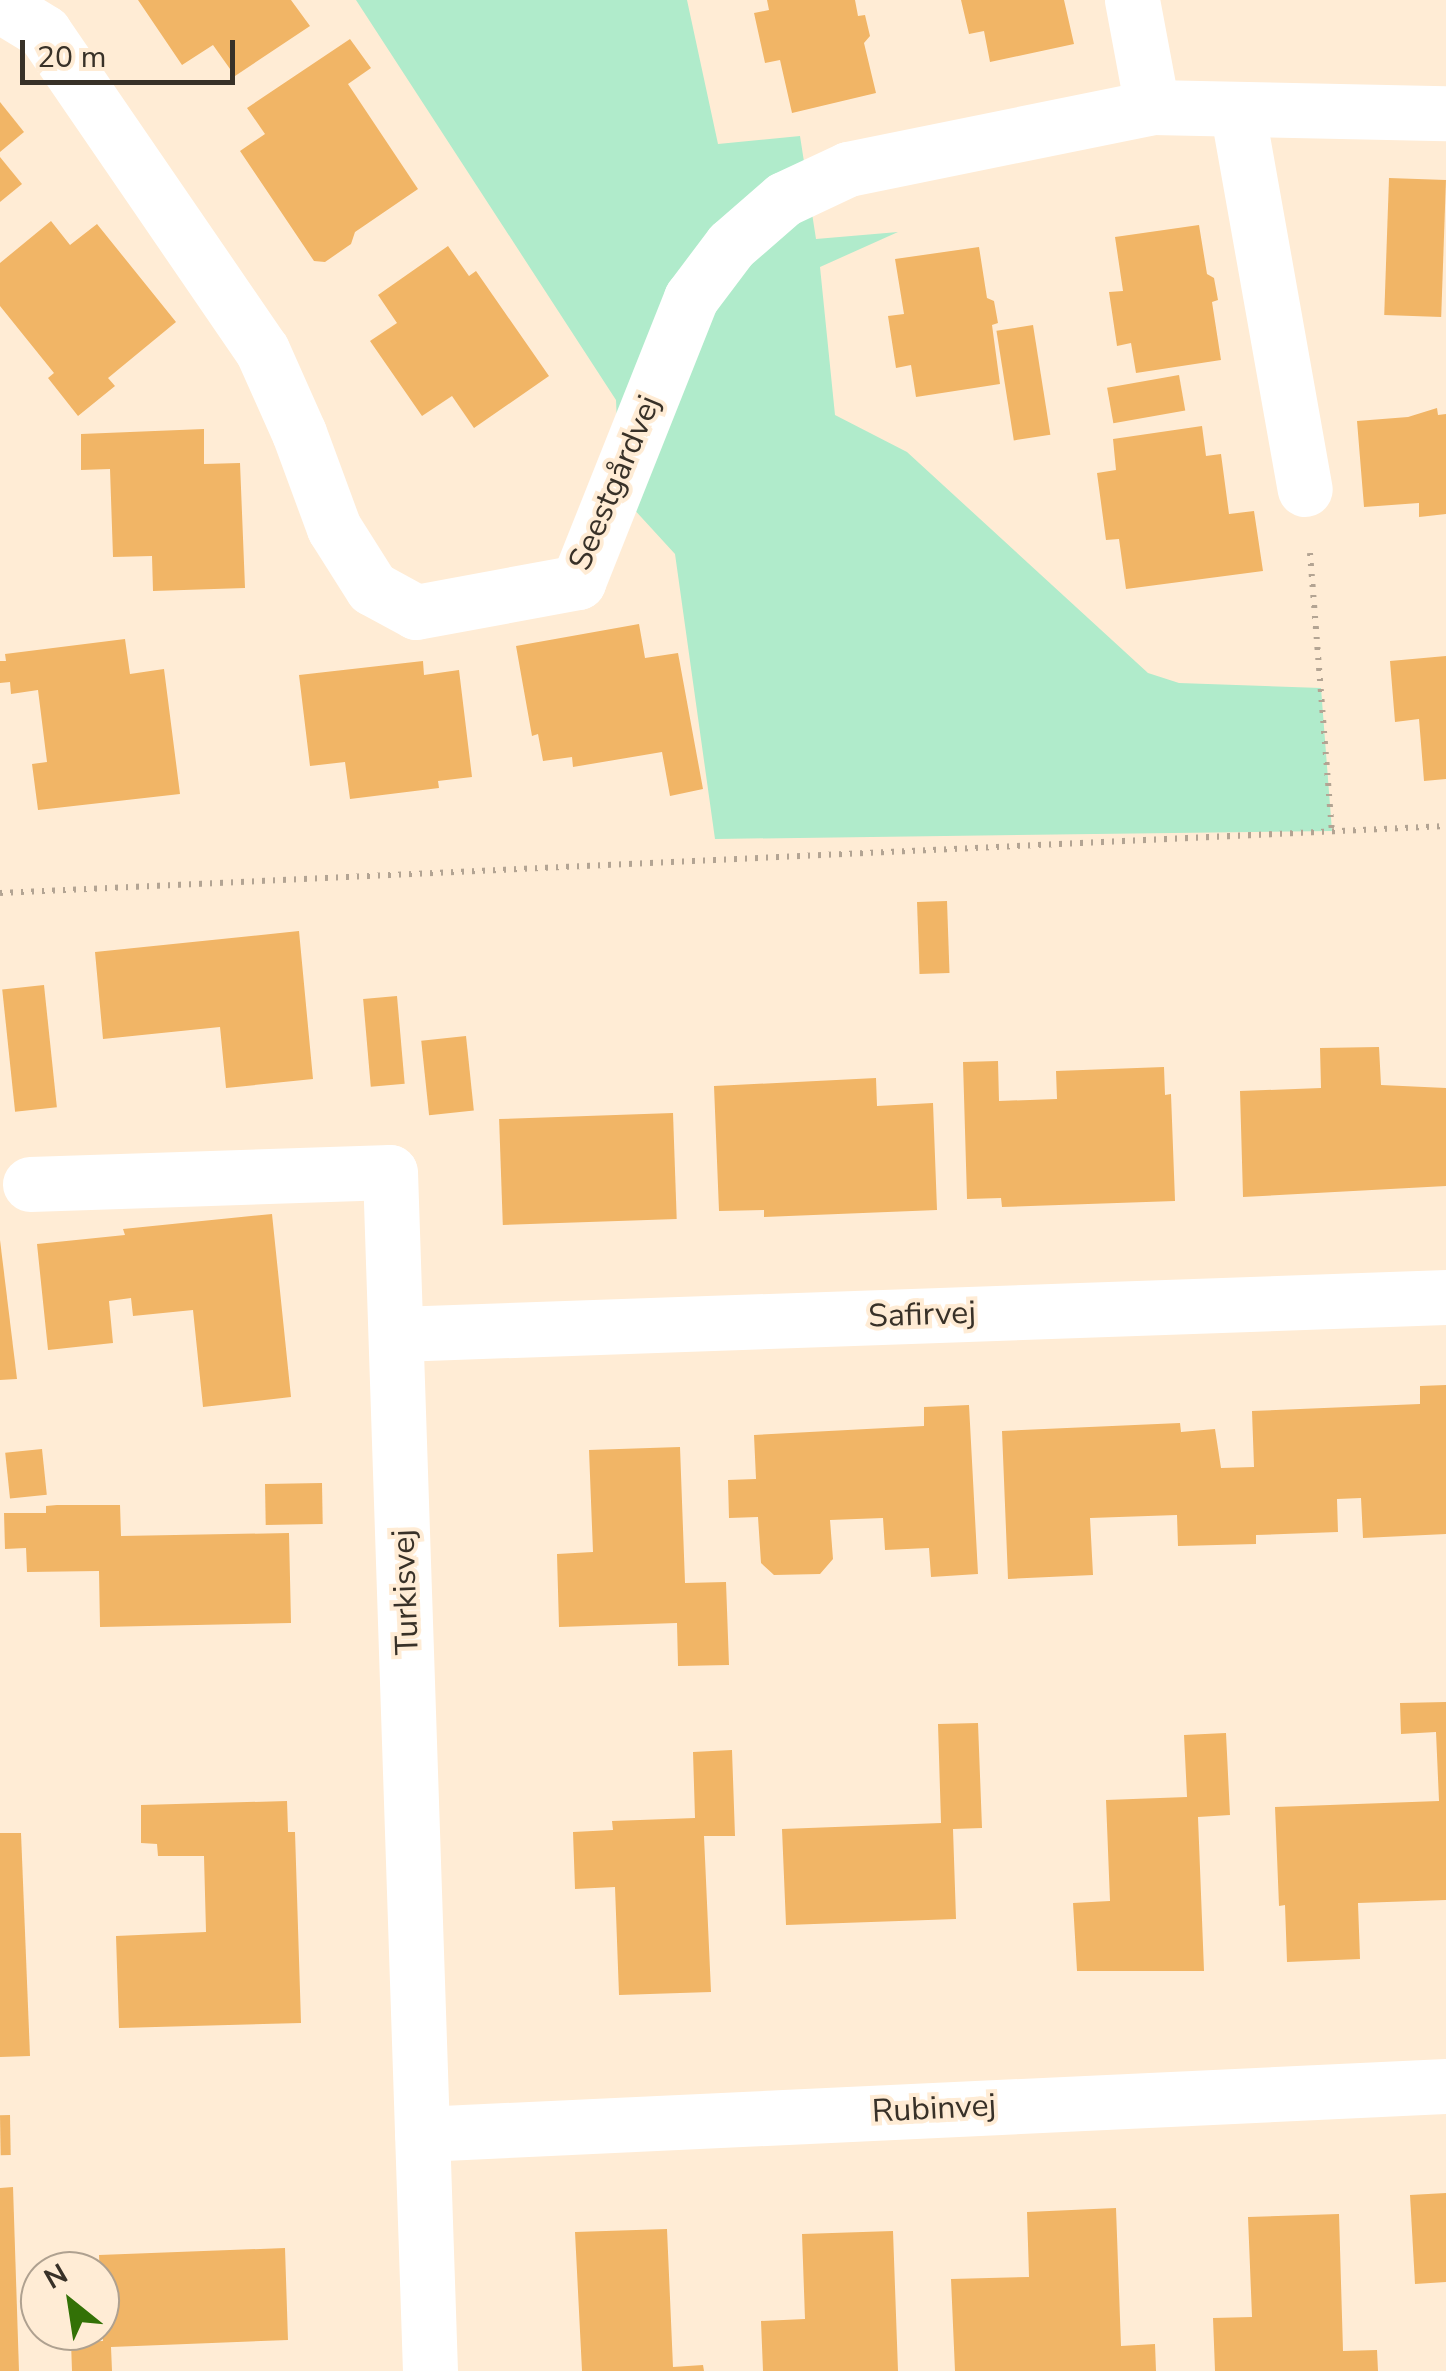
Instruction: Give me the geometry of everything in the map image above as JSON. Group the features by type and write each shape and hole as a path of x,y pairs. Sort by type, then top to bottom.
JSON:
{"street":[{"path":"1132,0 1152,107"},
{"name":"Seestgårdvej","path":"0,5 44,32 262,350 300,433 334,528 372,588 416,612 578,582 691,298 731,245 784,199 848,169 1152,107 1446,112"},
{"path":"1237,109 1305,488"},
{"name":"Turkisvej","path":"30,1184 390,1172 430,2371"},
{"name":"Safirvej","path":"398,1334 1446,1297"},
{"name":"Rubinvej","path":"422,2134 1446,2086"}],"path":[{"path":"1305,488 1332,831"},
{"path":"0,894 1446,826"}],"green space":[{"path":"356,0 687,0 718,144 800,136 816,239 898,232 820,267 835,415 907,452 1148,673 1179,683 1321,688 1332,831 715,839 675,554 620,494 616,400"}],"building":[{"path":"138,0 291,0 310,26 235,76 213,45 182,65"},
{"path":"767,0 855,0 858,16 865,15 870,36 864,43 876,93 792,113 780,60 765,63 754,13 769,10"},
{"path":"961,0 1064,0 1074,44 990,62 984,31 969,34"},
{"path":"350,39 371,68 348,84 418,189 355,232 351,244 325,262 314,261 240,151 265,134 247,108"},
{"path":"0,102 24,132 0,152"},
{"path":"0,157 22,184 0,202"},
{"path":"1389,178 1446,180 1441,317 1384,315"},
{"path":"51,221 70,245 97,224 176,322 108,378 115,386 78,416 48,378 54,373 0,306 0,263"},
{"path":"1199,225 1207,274 1214,278 1218,300 1212,302 1221,360 1136,373 1131,343 1117,346 1109,292 1123,291 1115,237"},
{"path":"448,246 469,276 476,271 549,376 474,428 452,396 422,416 370,341 397,323 378,295"},
{"path":"979,247 987,298 994,301 998,323 992,325 1000,384 916,397 911,365 896,368 888,316 904,314 895,259"},
{"path":"1033,325 1050,435 1014,440 996,331"},
{"path":"1179,375 1185,410 1113,423 1107,388"},
{"path":"1437,408 1438,415 1446,414 1446,514 1419,517 1419,503 1364,507 1357,421 1408,417"},
{"path":"1202,426 1206,456 1221,454 1229,514 1254,511 1263,571 1126,589 1119,539 1106,540 1097,473 1116,470 1113,439"},
{"path":"204,429 204,464 240,463 245,588 153,591 152,556 113,557 110,469 81,470 81,434"},
{"path":"639,624 645,658 678,653 703,789 670,796 662,752 573,767 572,757 543,761 538,734 532,736 516,646"},
{"path":"125,639 130,674 164,669 180,794 38,810 32,764 47,762 38,690 11,694 10,682 0,683 0,661 6,661 5,654"},
{"path":"1446,656 1446,779 1424,781 1419,719 1395,722 1390,661"},
{"path":"423,661 424,675 459,670 472,777 438,781 439,788 350,799 345,762 310,766 299,675"},
{"path":"947,901 950,973 920,974 917,902"},
{"path":"299,931 313,1079 226,1088 220,1027 103,1039 95,952"},
{"path":"44,985 57,1107 15,1112 2,989"},
{"path":"397,996 405,1084 371,1087 363,999"},
{"path":"466,1036 474,1111 429,1115 421,1041"},
{"path":"1379,1047 1381,1085 1446,1088 1446,1186 1243,1197 1240,1091 1321,1088 1320,1048"},
{"path":"998,1061 999,1101 1057,1099 1056,1071 1164,1067 1165,1095 1171,1094 1175,1201 1002,1207 1001,1198 967,1199 963,1062"},
{"path":"876,1078 877,1106 933,1103 937,1210 764,1217 764,1210 719,1211 714,1086"},
{"path":"673,1113 677,1219 503,1225 499,1119"},
{"path":"272,1214 291,1397 203,1407 193,1310 133,1316 131,1298 109,1301 113,1343 48,1350 37,1244 125,1235 123,1229"},
{"path":"0,1240 17,1379 0,1380"},
{"path":"1446,1385 1446,1534 1363,1538 1361,1498 1337,1499 1338,1532 1256,1535 1256,1544 1178,1546 1177,1515 1090,1518 1093,1575 1008,1579 1002,1431 1180,1423 1181,1432 1215,1429 1221,1468 1254,1467 1252,1411 1420,1404 1420,1386"},
{"path":"969,1405 978,1574 931,1577 929,1548 885,1550 883,1518 830,1520 833,1559 820,1574 774,1575 761,1563 758,1517 729,1518 728,1480 756,1479 754,1435 924,1426 924,1407"},
{"path":"680,1447 685,1583 726,1582 729,1665 678,1666 677,1623 559,1627 557,1554 593,1552 589,1450"},
{"path":"42,1449 47,1495 10,1499 5,1453"},
{"path":"322,1483 323,1524 266,1525 265,1484"},
{"path":"57,1505 120,1505 121,1536 289,1533 291,1623 100,1627 99,1571 27,1572 26,1548 5,1549 4,1513 46,1513 46,1506"},
{"path":"1446,1702 1446,1900 1358,1903 1360,1959 1287,1962 1285,1905 1279,1906 1275,1807 1439,1801 1436,1732 1401,1734 1400,1703"},
{"path":"978,1723 982,1828 953,1829 956,1919 786,1925 782,1829 941,1823 938,1724"},
{"path":"1226,1733 1230,1815 1198,1817 1204,1971 1077,1971 1073,1903 1110,1901 1106,1800 1187,1797 1184,1735"},
{"path":"732,1750 735,1836 704,1836 711,1992 619,1995 615,1887 575,1889 573,1832 613,1830 612,1821 695,1818 693,1752"},
{"path":"287,1801 288,1832 295,1832 301,2023 119,2028 116,1936 206,1932 204,1856 158,1856 157,1844 141,1843 141,1805"},
{"path":"0,1833 21,1833 30,2056 0,2057"},
{"path":"0,2115 10,2115 11,2155 1,2155"},
{"path":"13,2187 19,2371 0,2371 0,2188"},
{"path":"1446,2193 1446,2282 1415,2284 1410,2195"},
{"path":"1116,2208 1121,2346 1155,2344 1156,2371 955,2371 951,2279 1029,2277 1027,2212"},
{"path":"1339,2214 1343,2351 1377,2350 1378,2371 1215,2371 1213,2318 1252,2317 1248,2217"},
{"path":"667,2229 673,2367 703,2365 704,2371 582,2371 575,2232"},
{"path":"893,2231 898,2371 763,2371 761,2321 805,2319 802,2234"},
{"path":"285,2248 288,2340 120,2347 120,2254"},
{"path":"71,2351 111,2351 112,2371 72,2371"}]}
